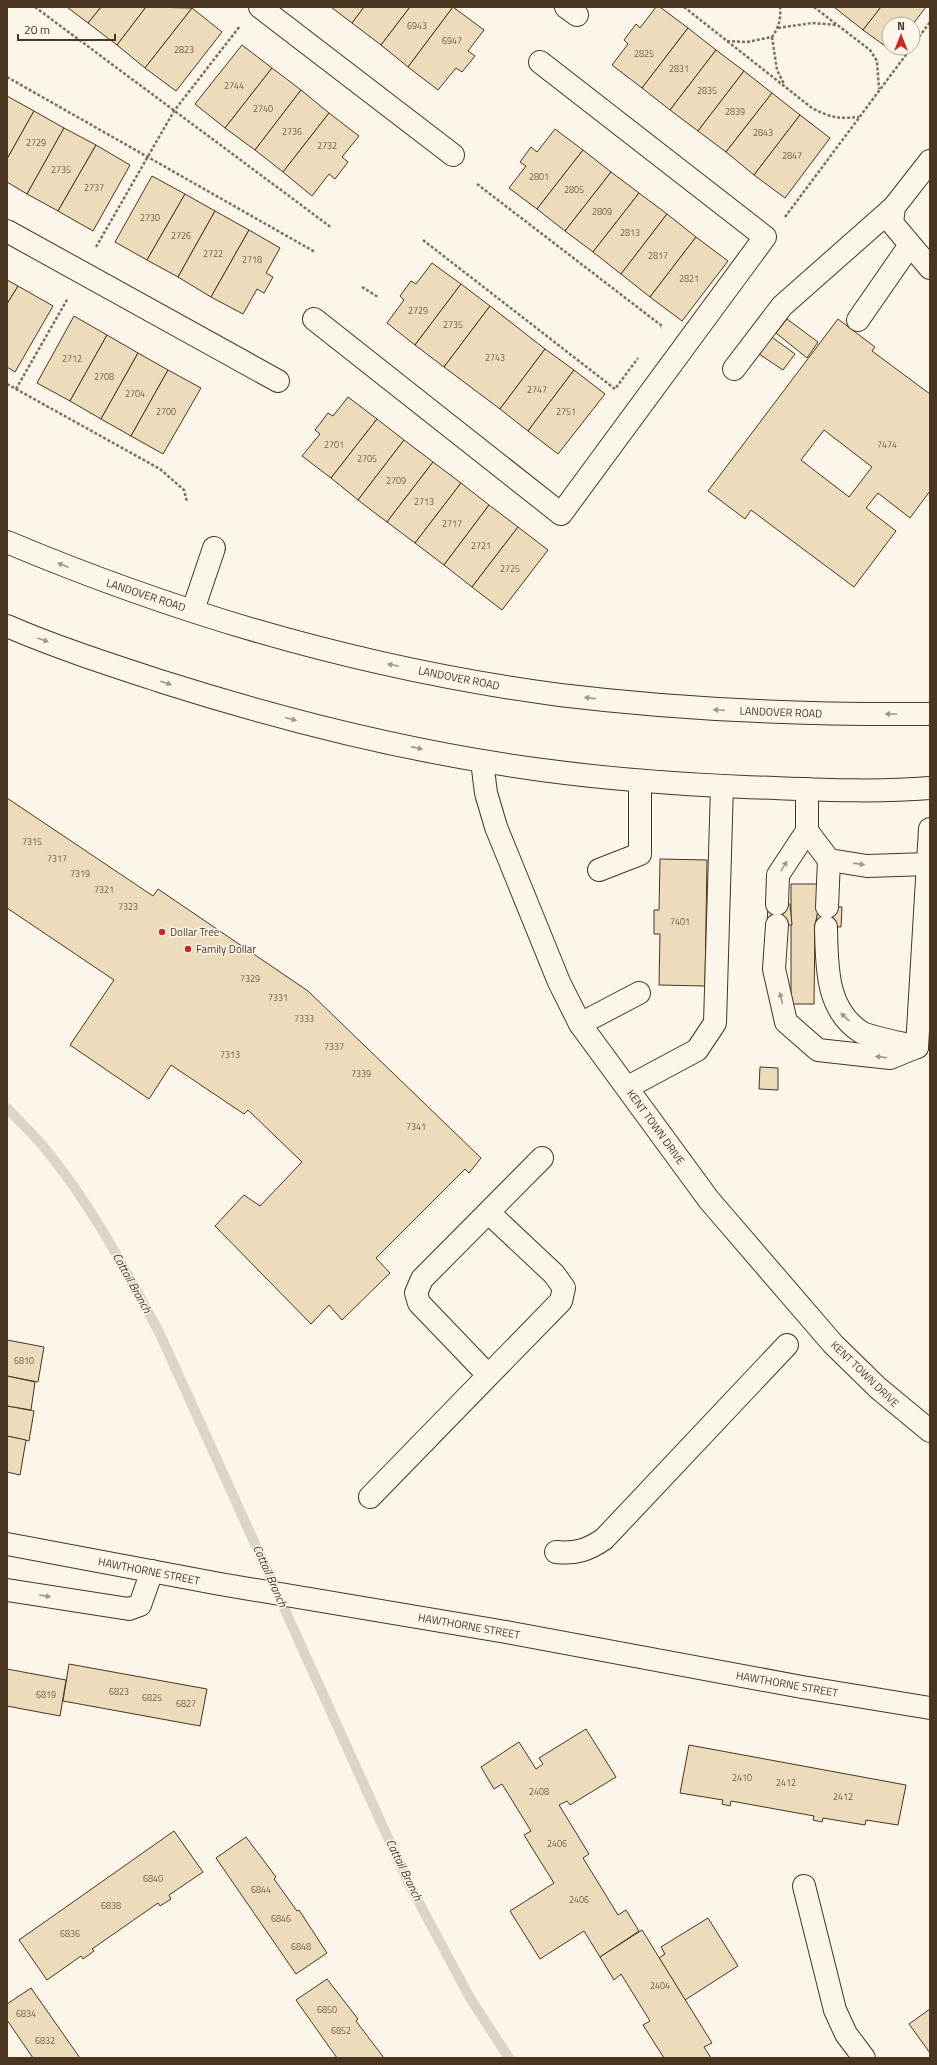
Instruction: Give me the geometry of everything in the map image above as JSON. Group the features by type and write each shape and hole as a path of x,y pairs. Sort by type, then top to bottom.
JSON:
{"main road":[{"path":"260,7 453,154"},
{"path":"314,319 561,514 765,237 540,62"},
{"path":"734,369 782,306 893,215 930,161"},
{"path":"893,215 910,245 930,268"},
{"path":"7,231 278,381"},
{"path":"858,320 910,245"},
{"name":"LANDOVER ROAD","path":"7,542 99,579 192,610 284,638 439,675 559,694 674,707 736,711 930,714"},
{"path":"192,610 214,548"},
{"path":"7,626 89,657 204,695 263,712 433,752 482,761 541,770 640,781 722,786 865,790 930,788"},
{"name":"KENT TOWN DRIVE","path":"482,761 486,793 496,827 559,982 580,1024 628,1087 709,1200 833,1344 878,1388 930,1431"},
{"path":"599,870 640,854 640,781"},
{"path":"628,1087 697,1050 715,1023 722,786"},
{"path":"807,789 807,831 778,875 774,969 786,1022 818,1050 890,1058 917,1047"},
{"path":"917,1047 926,969 930,829"},
{"path":"807,831 829,860 827,971 838,1010 861,1033 917,1047"},
{"path":"829,860 867,866 928,864"},
{"path":"580,1024 639,993"},
{"path":"488,1375 419,1303 416,1293 422,1279 542,1158"},
{"path":"370,1497 561,1301 564,1288 554,1274 489,1213"},
{"path":"556,1552 567,1553 589,1549 604,1539 787,1346"},
{"name":"HAWTHORNE STREET","path":"7,1544 220,1584 506,1632 802,1687 930,1708"},
{"path":"7,1590 129,1610 140,1605 152,1571"},
{"path":"804,1886 835,2010 846,2034 864,2058"}],"path":[{"path":"35,7 332,228"},
{"path":"684,7 812,108 826,116 839,119 859,117"},
{"path":"780,7 781,15 778,28 772,37 777,70 784,86"},
{"path":"814,7 870,50 877,61 880,90"},
{"path":"94,251 174,111 243,22"},
{"path":"921,34 930,22"},
{"path":"778,28 812,23 838,25"},
{"path":"727,41 747,42 772,37"},
{"path":"765,237 780,223 905,56"},
{"path":"7,76 315,252"},
{"path":"477,184 662,326 658,332"},
{"path":"423,240 615,389 638,358"},
{"path":"362,287 378,296"},
{"path":"16,389 71,292"},
{"path":"7,384 160,469 184,490 188,502"}],"building":[{"path":"67,7 101,7 88,23"},
{"path":"101,7 146,7 117,45 88,23"},
{"path":"146,7 192,8 145,68 117,45"},
{"path":"331,7 364,7 352,23"},
{"path":"364,7 410,7 381,45 352,23"},
{"path":"410,7 453,7 408,67 381,45"},
{"path":"453,7 484,30 468,51 475,56 462,72 456,68 438,90 408,67"},
{"path":"656,7 660,7 688,28 642,88 612,65 628,44 624,40 636,24 640,28"},
{"path":"834,7 881,7 863,30"},
{"path":"881,7 926,7 919,16 881,16 881,43 863,30"},
{"path":"192,8 222,32 176,91 145,68"},
{"path":"688,28 716,50 670,110 642,88"},
{"path":"242,45 272,68 225,128 195,104"},
{"path":"716,50 744,71 698,131 670,110"},
{"path":"272,68 301,90 255,150 225,128"},
{"path":"744,71 772,93 726,152 698,131"},
{"path":"301,90 329,113 283,172 255,150"},
{"path":"772,93 800,115 754,175 726,152"},
{"path":"7,96 34,111 7,159"},
{"path":"34,111 64,128 27,194 7,182 7,159"},
{"path":"329,113 359,136 342,157 348,162 335,179 329,174 312,196 283,172"},
{"path":"800,115 830,138 785,198 754,175"},
{"path":"64,128 96,145 58,211 27,194"},
{"path":"555,129 583,150 537,209 509,188 526,166 520,162 531,147 537,152"},
{"path":"96,145 130,165 93,231 58,211"},
{"path":"583,150 611,172 565,231 537,209"},
{"path":"611,172 639,193 593,252 565,231"},
{"path":"152,176 185,194 147,260 115,242"},
{"path":"639,193 667,214 621,274 593,252"},
{"path":"185,194 215,211 178,277 147,260"},
{"path":"215,211 249,230 211,297 178,277"},
{"path":"667,214 696,237 650,297 621,274"},
{"path":"249,230 280,248 266,273 273,277 264,293 257,289 243,314 211,297"},
{"path":"696,237 728,261 682,321 650,297"},
{"path":"432,263 461,284 415,345 387,323 404,300 400,296 411,281 416,284"},
{"path":"7,280 18,286 7,304"},
{"path":"461,284 490,306 444,367 415,345"},
{"path":"18,286 53,306 15,372 7,367 7,304"},
{"path":"490,306 545,349 500,409 444,367"},
{"path":"74,316 107,335 70,401 37,383"},
{"path":"787,319 818,342 807,358 776,333"},
{"path":"838,319 875,347 872,351 930,394 930,491 910,518 878,493 866,508 896,531 854,587 751,510 745,519 708,491","holes":["824,430 872,467 849,497 801,460"]},
{"path":"107,335 138,353 101,419 70,401"},
{"path":"769,335 795,354 783,370 756,352"},
{"path":"545,349 574,370 528,431 500,409"},
{"path":"138,353 168,370 131,436 101,419"},
{"path":"168,370 201,388 163,454 131,436"},
{"path":"574,370 605,394 558,454 528,431"},
{"path":"348,397 377,419 331,478 302,456 320,434 315,430 328,413 333,416"},
{"path":"377,419 404,440 358,500 331,478"},
{"path":"404,440 433,462 387,522 358,500"},
{"path":"433,462 461,483 415,543 387,522"},
{"path":"461,483 489,505 444,565 415,543"},
{"path":"489,505 518,527 472,587 444,565"},
{"path":"518,527 548,550 502,610 472,587"},
{"path":"7,798 153,896 158,889 308,991 481,1158 469,1173 465,1169 376,1258 390,1273 342,1320 329,1305 311,1324 215,1226 244,1195 260,1206 302,1162 248,1110 244,1114 171,1065 149,1099 70,1045 114,980 7,908"},
{"path":"660,859 707,860 705,986 659,985 660,934 654,934 654,910 659,910"},
{"path":"791,884 819,884 819,906 815,926 814,1004 791,1004"},
{"path":"768,904 790,904 792,925 767,925"},
{"path":"819,906 842,907 841,927 815,926"},
{"path":"760,1067 778,1068 778,1090 759,1089"},
{"path":"7,1340 44,1347 38,1382 7,1376"},
{"path":"7,1376 35,1382 31,1410 7,1406"},
{"path":"7,1406 34,1411 29,1441 7,1436"},
{"path":"7,1436 26,1440 20,1475 7,1472"},
{"path":"69,1664 207,1689 200,1726 63,1701"},
{"path":"7,1669 66,1680 60,1716 7,1706"},
{"path":"586,1729 616,1777 570,1805 567,1801 559,1805 589,1854 583,1858 618,1915 626,1910 639,1931 600,1957 584,1931 540,1959 510,1911 554,1883 524,1835 531,1831 502,1784 494,1789 481,1767 519,1742 536,1769 543,1764 539,1758"},
{"path":"689,1745 906,1785 898,1825 866,1820 865,1825 823,1818 822,1822 813,1820 814,1816 731,1801 730,1806 722,1804 723,1800 680,1793"},
{"path":"174,1831 203,1872 169,1895 171,1899 160,1906 158,1903 92,1949 94,1951 83,1959 81,1956 47,1980 19,1940"},
{"path":"246,1837 276,1877 274,1879 297,1911 299,1910 327,1953 296,1974 216,1858"},
{"path":"708,1918 738,1966 685,2000 659,1958 665,1954 661,1947"},
{"path":"642,1930 712,2043 704,2047 711,2058 664,2058 643,2025 650,2021 621,1974 614,1980 600,1957"},
{"path":"327,1979 358,2019 356,2021 384,2058 337,2058 296,2000"},
{"path":"31,1988 80,2058 33,2058 7,2020 7,2004"},
{"path":"930,2009 930,2053 909,2024"}],"waterway":[{"name":"Cattail Branch","path":"7,1108 43,1146 76,1190 106,1237 160,1334 408,1882 470,1998 509,2058"}],"place":[{"name":"Dollar Tree","path":"162,932"},
{"name":"Family Dollar","path":"188,949"}]}
